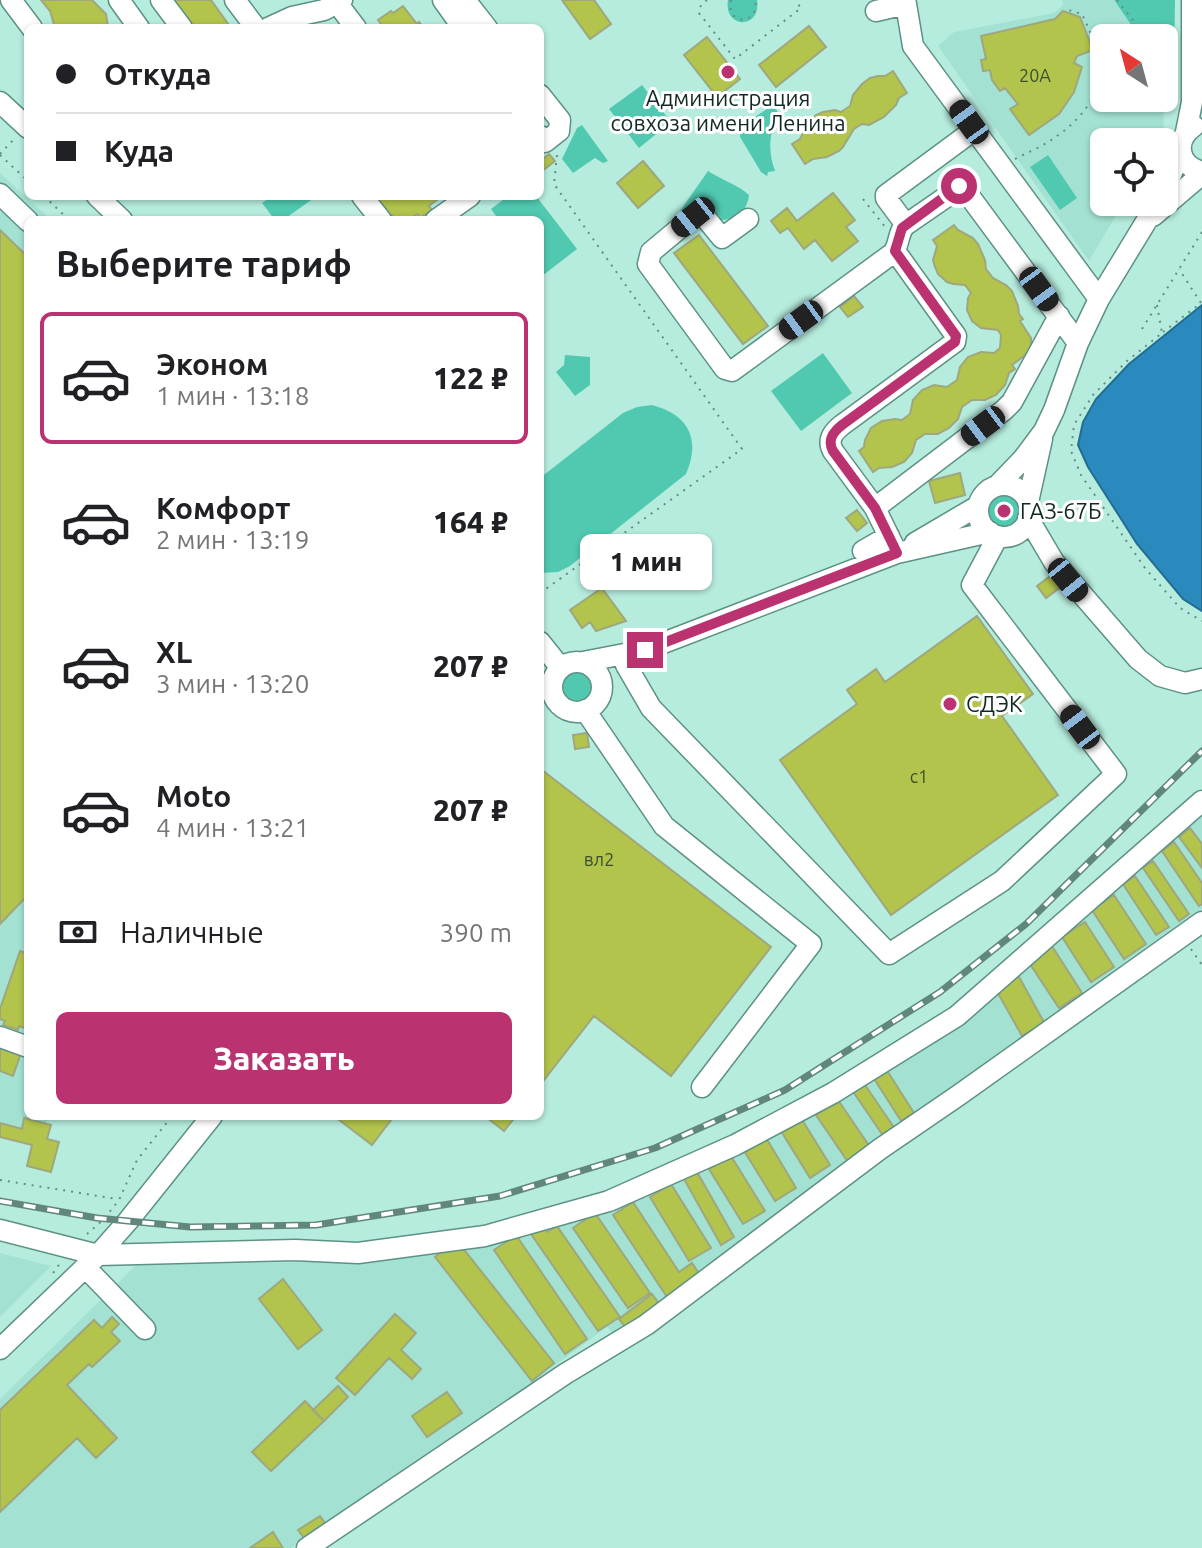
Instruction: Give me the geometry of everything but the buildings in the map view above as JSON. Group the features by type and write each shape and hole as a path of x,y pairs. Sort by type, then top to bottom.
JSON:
{"street":[{"path":"11,0 29,24"},
{"path":"119,0 136,24"},
{"path":"161,0 179,24"},
{"path":"235,0 253,24"},
{"path":"443,0 460,24"},
{"path":"465,0 484,24"},
{"path":"1178,192 1202,173 1186,163 1197,106 1192,0"},
{"path":"277,24 340,2 354,24"},
{"path":"876,11 906,2 913,46 1099,299"},
{"path":"544,100 560,120 546,139"},
{"path":"0,102 24,124"},
{"path":"906,225 886,195 974,130"},
{"path":"1178,161 1190,135"},
{"path":"748,219 722,238 704,216 693,217 651,252 648,264 728,371 895,251 906,225 959,186 964,187 1078,343"},
{"path":"0,194 24,217"},
{"path":"101,200 118,216"},
{"path":"365,200 378,216"},
{"path":"442,216 464,200"},
{"path":"1054,562 998,535 980,522 978,506 981,497 998,485 1023,459 1044,431 1078,343 1099,299 1150,216"},
{"path":"893,545 875,508 833,451 831,439 842,425 957,339 895,251"},
{"path":"875,508 1004,410 1018,393 1059,316"},
{"path":"863,551 1021,530 1044,431"},
{"path":"998,485 1014,487 1022,492 1054,562 1138,659 1160,676 1185,683 1202,679"},
{"path":"645,650 612,679 597,701 585,710 578,712 547,704 552,683 559,670 567,664 645,650 978,506"},
{"path":"626,665 651,708 889,954 1002,881 1116,774 972,585 998,535"},
{"path":"544,647 559,670"},
{"path":"583,662 600,677 601,694"},
{"path":"585,710 664,826 811,944 702,1087"},
{"path":"92,1261 295,1250 358,1253 485,1236 609,1201 735,1145 805,1108 957,1016 1202,801"},
{"path":"307,1548 565,1374 646,1325 880,1149 1202,922"},
{"path":"0,1037 24,1046"},
{"path":"0,1349 92,1261 136,1212 209,1120"},
{"path":"0,1230 71,1248 92,1261 145,1329"}],"path":[{"path":"707,0 701,5 699,13 735,59 801,8 795,0"},
{"path":"731,0 731,13 743,20 755,13 755,0"},
{"path":"1117,0 1136,24"},
{"path":"1008,164 1053,140 1078,120 1100,78 1097,52 1082,14 1065,9"},
{"path":"544,590 742,449 554,184 546,139"},
{"path":"0,155 24,177"},
{"path":"48,200 65,216"},
{"path":"1142,329 1202,232"},
{"path":"1179,269 1201,303 1127,361 1093,395 1074,425 1071,451 1081,475 1145,568 1180,608 1202,621"},
{"path":"1157,305 1162,333"},
{"path":"44,1282 71,1248 104,1219 119,1200 137,1160 169,1120"},
{"path":"0,1180 119,1200"}],"shaded area":[{"path":"1063,0 1113,0 1130,24 1090,24 1090,112 1163,112 1164,128 1090,128 1090,216 1116,216 1089,261 938,46 954,32 1054,13 1063,5"},
{"path":"0,173 24,195 24,200 29,200 47,216 24,216 24,1120 47,1120 46,1123 51,1125 48,1139 59,1142 51,1172 27,1166 32,1145 0,1137"},
{"path":"1202,801 1202,909 762,1232 619,1341 607,1327 519,1392 291,1548 0,1548 0,1399 136,1265 367,1261 463,1231 610,1192 779,1115 886,1053 1094,904"},
{"path":"0,1253 51,1266 0,1317"}],"green space":[{"path":"728,0 757,0 754,17 749,21 736,21 728,10"},
{"path":"1114,0 1175,0 1175,24 1130,24"},
{"path":"642,85 671,122 639,148 609,109"},
{"path":"773,105 780,115 770,142 775,171 768,172 767,176 761,172 740,137 741,126"},
{"path":"582,125 608,161 603,163 595,158 573,173 562,159 577,128"},
{"path":"1048,155 1077,198 1060,210 1030,167"},
{"path":"708,171 749,195 744,209 734,218 713,220 680,211"},
{"path":"266,200 311,200 289,216 272,216 262,203"},
{"path":"503,200 539,200 577,249 544,274 544,216 496,216 491,209"},
{"path":"823,353 852,393 801,431 771,391"},
{"path":"565,355 590,357 590,385 575,396 556,372 564,365"},
{"path":"652,405 665,409 683,422 692,439 686,474 570,566 558,572 544,573 544,475 623,413"},
{"path":"1004,494 1016,499 1021,511 1016,523 1004,528 992,523 987,511 992,499"},
{"path":"577,673 587,677 591,687 587,697 577,701 567,697 563,687 567,677"}],"water":[{"path":"1202,305 1202,611 1183,599 1137,544 1088,467 1078,445 1083,422 1096,399 1129,364"}],"railway":[{"path":"0,1201 97,1218 190,1227 316,1225 500,1196 655,1148 785,1090 940,992 1026,924 1202,751"}],"place":[{"name":"Администрация совхоза имени Ленина","path":"728,72"},
{"name":"ГАЗ-67Б","path":"1004,511"},
{"name":"СДЭК","path":"950,704"}],"route":[{"path":"645,650 897,553 875,508 833,451 831,439 842,425 957,339 895,251 902,228 959,186"}]}
